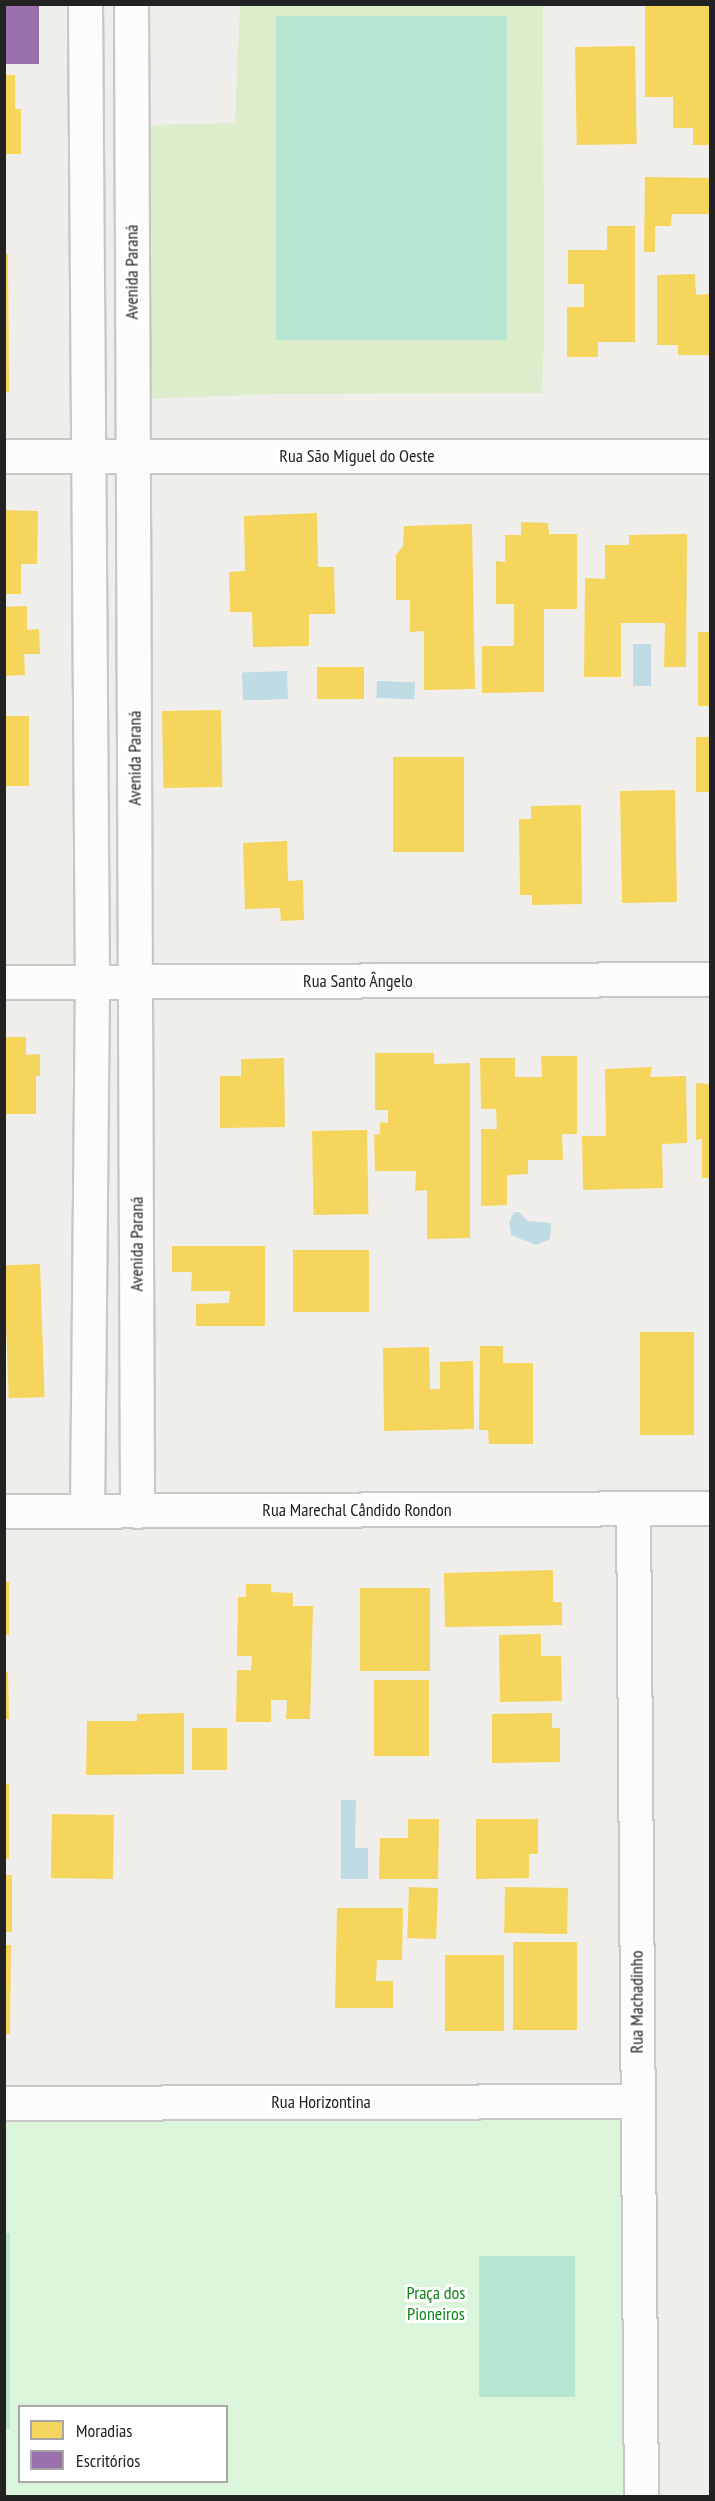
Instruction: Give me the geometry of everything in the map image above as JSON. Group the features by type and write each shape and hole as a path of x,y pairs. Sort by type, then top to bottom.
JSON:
{"street":[{"path":"85,4 92,982 87,1511"},
{"name":"Avenida Paraná","path":"131,4 137,982 137,1511"},
{"name":"Rua São Miguel do Oeste","path":"4,456 711,456"},
{"name":"Rua Santo Ângelo","path":"4,982 711,979"},
{"name":"Rua Machadinho","path":"633,1508 641,2496"},
{"name":"Rua Marechal Cândido Rondon","path":"4,1511 711,1508"},
{"name":"Rua Horizontina","path":"4,2103 638,2101"}],"green space":[{"path":"240,5 543,5 544,338 542,393 275,394 145,399 147,125 235,123"},
{"path":"276,16 507,16 507,340 276,340"},
{"name":"Praça dos Pioneiros","path":"628,2111 630,2496 5,2496 4,2112"},
{"path":"5,2233 10,2233 10,2429 4,2429"},
{"path":"479,2256 575,2256 575,2397 479,2397"}],"water":[{"path":"633,644 651,644 651,686 633,686"},
{"path":"287,671 288,699 243,701 242,673"},
{"path":"377,681 415,682 414,699 376,698"},
{"path":"514,1212 519,1212 528,1221 551,1223 550,1239 536,1245 511,1235 509,1222"},
{"path":"341,1800 356,1800 355,1848 368,1848 368,1879 341,1879"}],"building: Moradias":[{"path":"645,4 709,4 710,145 693,145 693,128 673,128 673,97 645,97"},
{"path":"635,46 637,144 577,145 575,47"},
{"path":"4,75 15,75 15,109 21,109 21,154 4,154"},
{"path":"645,177 710,178 710,214 672,214 671,226 655,226 655,252 644,252"},
{"path":"607,226 635,226 635,342 598,342 598,357 567,357 567,307 584,307 584,284 568,284 568,250 607,250"},
{"path":"4,254 8,254 9,392 4,392"},
{"path":"695,274 696,295 710,294 710,355 678,355 678,345 657,345 657,275"},
{"path":"4,510 38,511 37,564 21,564 21,594 4,594"},
{"path":"317,513 318,567 334,567 335,614 309,614 309,646 253,647 252,612 230,612 229,572 245,571 244,516"},
{"path":"521,522 548,523 549,534 577,534 577,609 544,609 544,692 482,693 482,646 514,646 514,604 496,604 496,561 505,562 505,535 521,535"},
{"path":"472,524 475,689 424,690 424,631 410,632 410,600 396,600 396,555 403,546 404,526"},
{"path":"687,534 686,667 664,667 665,623 621,623 621,677 584,677 585,578 605,579 605,545 629,545 629,535"},
{"path":"27,606 27,630 39,629 40,654 24,654 25,675 4,676 4,607"},
{"path":"698,632 710,632 710,706 698,706"},
{"path":"317,667 364,667 364,699 317,699"},
{"path":"221,710 222,787 163,788 162,711"},
{"path":"4,716 29,716 29,786 4,786"},
{"path":"696,737 710,737 710,792 696,792"},
{"path":"393,757 464,757 464,852 393,852"},
{"path":"675,790 677,902 622,903 620,791"},
{"path":"581,805 582,904 532,905 532,895 520,895 519,819 531,819 531,806"},
{"path":"287,841 288,881 303,880 304,920 281,921 280,908 245,909 243,843"},
{"path":"4,1037 26,1037 26,1055 40,1054 40,1076 36,1076 36,1114 4,1114"},
{"path":"375,1053 434,1053 434,1064 470,1063 470,1238 427,1239 427,1190 415,1191 416,1171 375,1171 374,1135 380,1134 380,1122 388,1123 388,1110 375,1110"},
{"path":"541,1056 577,1056 577,1134 562,1134 563,1160 528,1160 528,1174 507,1175 507,1205 481,1206 481,1129 497,1129 496,1109 481,1109 480,1058 515,1058 515,1077 542,1077"},
{"path":"284,1058 285,1127 220,1128 220,1076 241,1076 241,1059"},
{"path":"652,1067 650,1077 686,1076 687,1143 662,1144 663,1188 583,1190 582,1136 606,1136 605,1069"},
{"path":"696,1083 710,1084 710,1178 702,1178 702,1139 696,1140"},
{"path":"367,1130 368,1214 313,1215 312,1131"},
{"path":"172,1246 265,1246 265,1326 196,1326 196,1304 229,1303 230,1291 191,1291 192,1272 172,1272"},
{"path":"293,1250 369,1250 369,1312 293,1312"},
{"path":"40,1264 45,1397 9,1398 4,1265"},
{"path":"640,1332 694,1332 694,1435 640,1435"},
{"path":"480,1346 503,1346 503,1363 533,1363 533,1444 489,1444 488,1430 479,1430"},
{"path":"429,1347 430,1389 440,1389 440,1362 473,1361 474,1429 384,1431 383,1348"},
{"path":"553,1570 553,1602 562,1602 562,1625 445,1627 444,1573"},
{"path":"4,1582 9,1582 9,1635 4,1635"},
{"path":"246,1584 271,1584 271,1592 293,1593 293,1606 313,1606 310,1719 286,1719 287,1700 271,1700 271,1722 236,1722 237,1670 251,1670 252,1656 237,1656 238,1597 246,1597"},
{"path":"360,1588 430,1588 430,1671 360,1671"},
{"path":"541,1634 541,1656 561,1656 562,1701 500,1702 499,1635"},
{"path":"4,1672 8,1672 9,1719 4,1719"},
{"path":"374,1680 429,1680 429,1756 374,1756"},
{"path":"184,1713 184,1774 86,1775 87,1721 137,1721 137,1714"},
{"path":"552,1713 552,1728 560,1728 560,1762 492,1763 492,1714"},
{"path":"192,1728 227,1728 227,1770 192,1770"},
{"path":"4,1784 9,1784 9,1859 4,1859"},
{"path":"52,1814 114,1815 113,1879 51,1878"},
{"path":"408,1819 439,1819 438,1879 379,1879 380,1838 408,1838"},
{"path":"476,1819 538,1819 538,1854 529,1854 529,1878 476,1879"},
{"path":"4,1875 12,1875 12,1932 4,1932"},
{"path":"409,1887 438,1888 436,1939 407,1938"},
{"path":"505,1887 568,1888 567,1934 504,1933"},
{"path":"337,1908 403,1908 402,1960 377,1960 376,1981 393,1981 393,2008 335,2008"},
{"path":"513,1942 577,1942 577,2030 513,2030"},
{"path":"4,1945 11,1945 10,2034 4,2034"},
{"path":"445,1955 504,1955 504,2031 445,2031"}],"building: Escritórios":[{"path":"4,4 39,4 39,64 4,64"}]}
